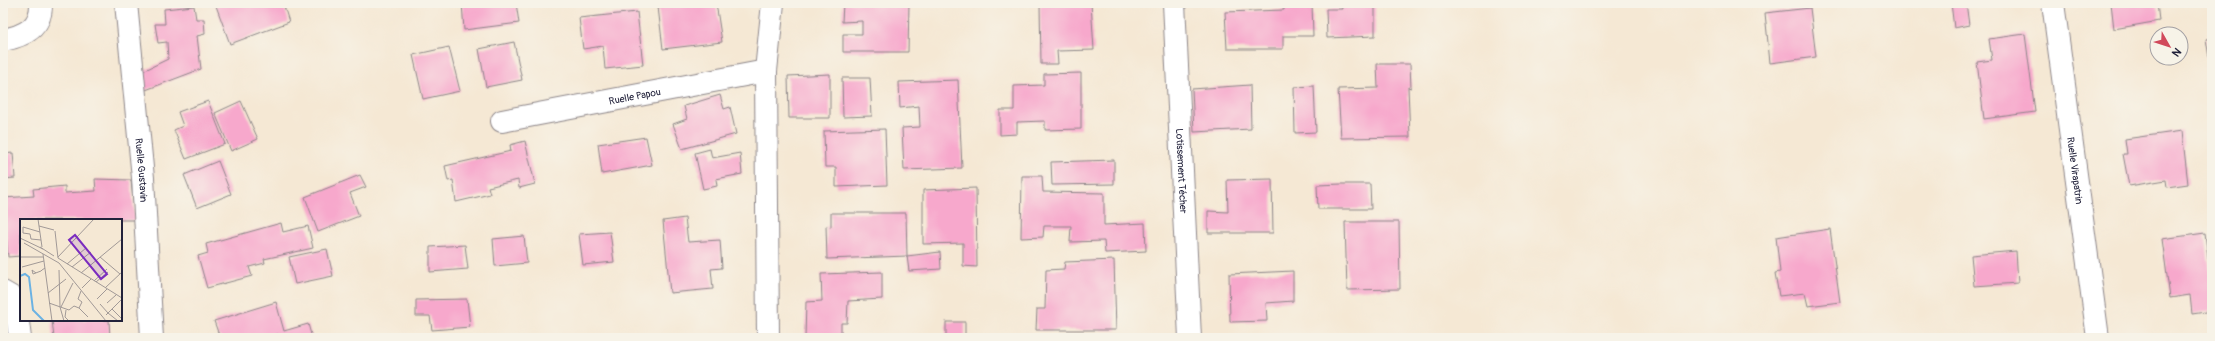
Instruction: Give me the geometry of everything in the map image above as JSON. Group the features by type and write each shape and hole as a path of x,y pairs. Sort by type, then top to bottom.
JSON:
{"street":[{"path":"3,40 21,37 38,22 41,3"},
{"name":"Ruelle Gustavin","path":"126,3 143,178 152,338"},
{"path":"768,338 766,71 773,3"},
{"name":"Lotissement Técher","path":"1174,3 1190,338"},
{"name":"Ruelle Virapatrin","path":"2053,3 2098,338"},
{"name":"Ruelle Papou","path":"502,121 766,71"},
{"path":"3,292 15,299 20,338"}],"building":[{"path":"215,3 283,3 289,22 230,44"},
{"path":"462,3 516,3 519,23 464,30"},
{"path":"685,3 716,3 722,42 663,49 658,7"},
{"path":"843,3 909,3 908,52 843,52 843,34 862,34 862,21 842,22"},
{"path":"1056,3 1091,3 1094,50 1057,51 1058,64 1041,64 1040,5"},
{"path":"1284,3 1312,3 1313,36 1283,36 1283,49 1227,49 1225,12 1284,10"},
{"path":"1341,3 1375,3 1375,36 1327,38 1326,9 1342,9"},
{"path":"1951,3 1966,3 1969,25 1954,28"},
{"path":"2111,3 2157,3 2159,21 2114,29"},
{"path":"194,6 196,19 204,19 205,34 197,36 201,69 143,91 141,72 168,59 167,42 158,43 155,24 165,24 164,9"},
{"path":"1810,8 1816,57 1770,63 1765,13"},
{"path":"637,12 643,65 605,69 603,46 583,49 579,18"},
{"path":"2025,34 2035,112 1984,119 1977,62 1992,60 1989,39"},
{"path":"2212,37 2212,70 2211,70 2206,39"},
{"path":"514,42 522,80 486,87 479,49"},
{"path":"449,47 460,91 423,99 413,55"},
{"path":"1377,64 1410,64 1411,88 1408,87 1410,137 1341,138 1338,89 1378,88"},
{"path":"1081,73 1081,129 1045,130 1045,121 1017,122 1017,134 1000,135 1000,110 1014,110 1014,86 1044,85 1044,74"},
{"path":"830,74 830,118 789,118 788,76"},
{"path":"842,78 870,78 872,116 843,117"},
{"path":"958,80 962,168 904,170 902,128 920,127 919,106 900,108 899,82"},
{"path":"1250,85 1251,129 1194,132 1192,89"},
{"path":"1314,86 1316,132 1295,133 1294,87"},
{"path":"720,95 724,109 730,107 736,134 682,149 673,124 687,119 684,106"},
{"path":"208,101 225,144 186,159 174,130 183,126 178,112"},
{"path":"241,101 258,139 231,151 215,113"},
{"path":"885,129 887,185 836,187 836,167 825,167 824,131"},
{"path":"2182,131 2188,184 2167,187 2166,180 2129,186 2123,154 2127,154 2125,139"},
{"path":"646,137 652,165 602,174 598,144"},
{"path":"525,141 535,184 519,188 518,180 488,187 490,194 456,202 453,180 448,181 445,166 511,151 510,145"},
{"path":"710,149 712,158 740,153 742,174 716,179 717,186 703,189 695,153"},
{"path":"13,153 15,178 3,179 3,154"},
{"path":"1114,160 1114,184 1052,185 1051,162"},
{"path":"218,161 231,194 197,208 184,175"},
{"path":"360,175 366,187 350,193 359,216 318,232 305,197"},
{"path":"1022,176 1042,176 1043,192 1104,193 1104,225 1145,223 1146,251 1105,253 1104,241 1070,242 1071,226 1044,226 1043,237 1021,238"},
{"path":"95,179 131,180 135,220 20,219 20,256 8,257 3,198 34,196 33,189 65,186 65,193 96,191"},
{"path":"1272,179 1273,233 1208,233 1208,211 1228,212 1227,180"},
{"path":"1370,184 1371,209 1318,209 1317,185"},
{"path":"976,188 977,267 963,266 963,243 923,244 923,190"},
{"path":"831,213 906,213 907,256 827,259 826,226 831,227"},
{"path":"685,218 688,242 720,240 722,268 711,269 713,289 670,293 663,221"},
{"path":"1345,222 1399,222 1400,289 1347,290"},
{"path":"281,223 283,232 308,226 313,248 264,259 265,263 249,267 252,276 207,288 198,256 208,253 206,244"},
{"path":"1830,229 1840,302 1808,306 1805,293 1779,296 1775,273 1780,272 1776,237"},
{"path":"610,232 614,262 583,265 579,234"},
{"path":"2205,233 2212,288 2212,311 2192,314 2190,295 2170,298 2162,239"},
{"path":"524,236 527,263 495,266 493,239"},
{"path":"465,245 468,269 430,272 430,247"},
{"path":"327,249 333,276 295,284 289,257"},
{"path":"2016,251 2018,283 1974,286 1971,255"},
{"path":"940,252 941,269 909,271 907,256"},
{"path":"1114,260 1116,330 1036,330 1037,309 1045,309 1046,270 1064,269 1065,262"},
{"path":"1293,271 1293,301 1266,303 1267,321 1230,322 1229,274"},
{"path":"882,272 882,299 848,301 847,323 841,323 841,338 805,338 806,302 822,301 821,274"},
{"path":"467,299 470,327 432,330 430,316 416,316 416,300"},
{"path":"276,302 284,331 308,324 312,338 279,338 278,334 264,338 220,338 214,321"},
{"path":"3,312 5,312 8,338 3,338"},
{"path":"52,321 109,321 110,338 54,338"},
{"path":"946,322 965,322 965,338 946,338"}]}
